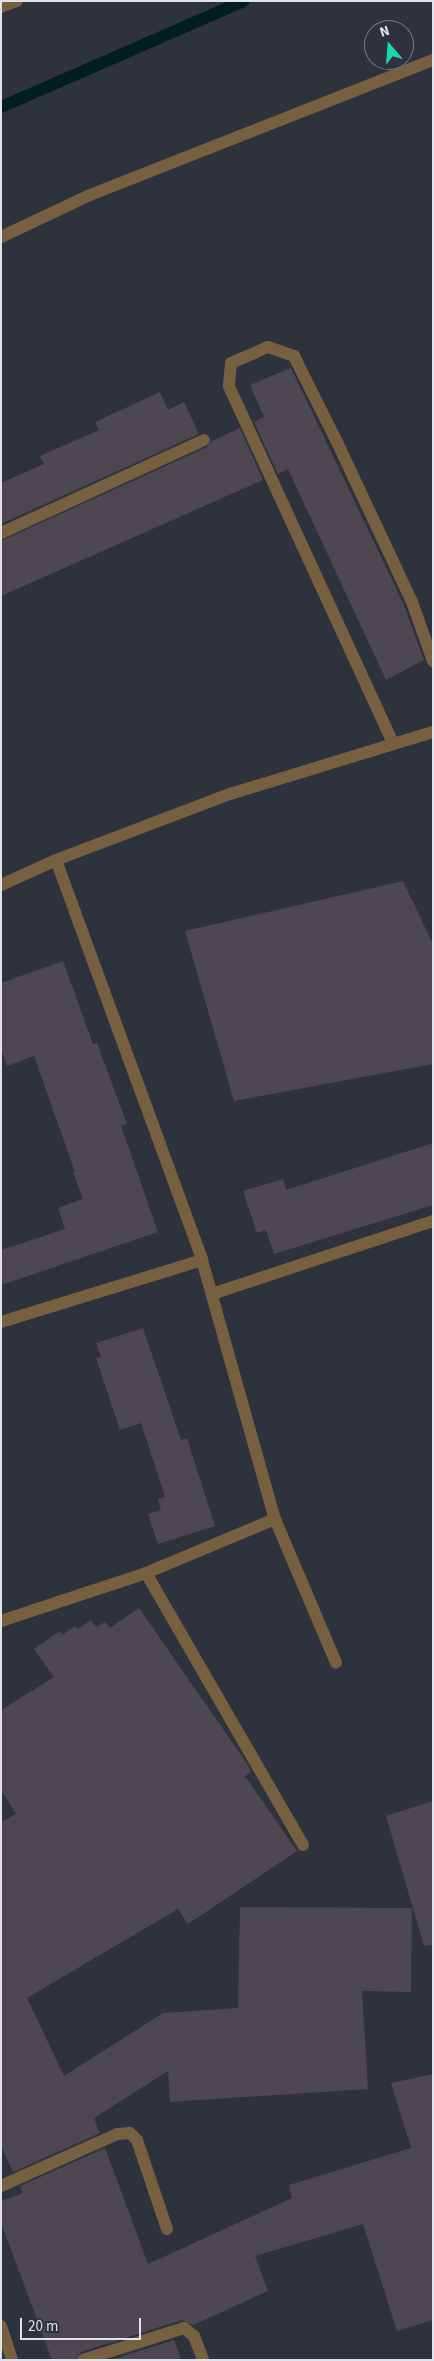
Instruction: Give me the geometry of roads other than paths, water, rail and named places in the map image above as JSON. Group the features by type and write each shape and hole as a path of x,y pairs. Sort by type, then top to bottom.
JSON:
{"street":[{"path":"1,7 17,1"},
{"path":"1,237 90,195 433,60"},
{"path":"393,743 229,386 231,363 268,347 294,356 338,444 412,602 433,661"},
{"path":"1,533 204,440"},
{"path":"1,885 56,860 230,794 433,732"},
{"path":"56,860 202,1260 275,1519 336,1663"},
{"path":"212,1294 433,1221"},
{"path":"1,1322 202,1260"},
{"path":"1,1621 146,1573 275,1519"},
{"path":"146,1573 303,1845"},
{"path":"1,2186 117,2134 130,2133 137,2140 167,2229"},
{"path":"1,2326 12,2360"},
{"path":"83,2360 184,2328 194,2336 203,2360"}],"waterway":[{"path":"1,107 244,1"}]}
